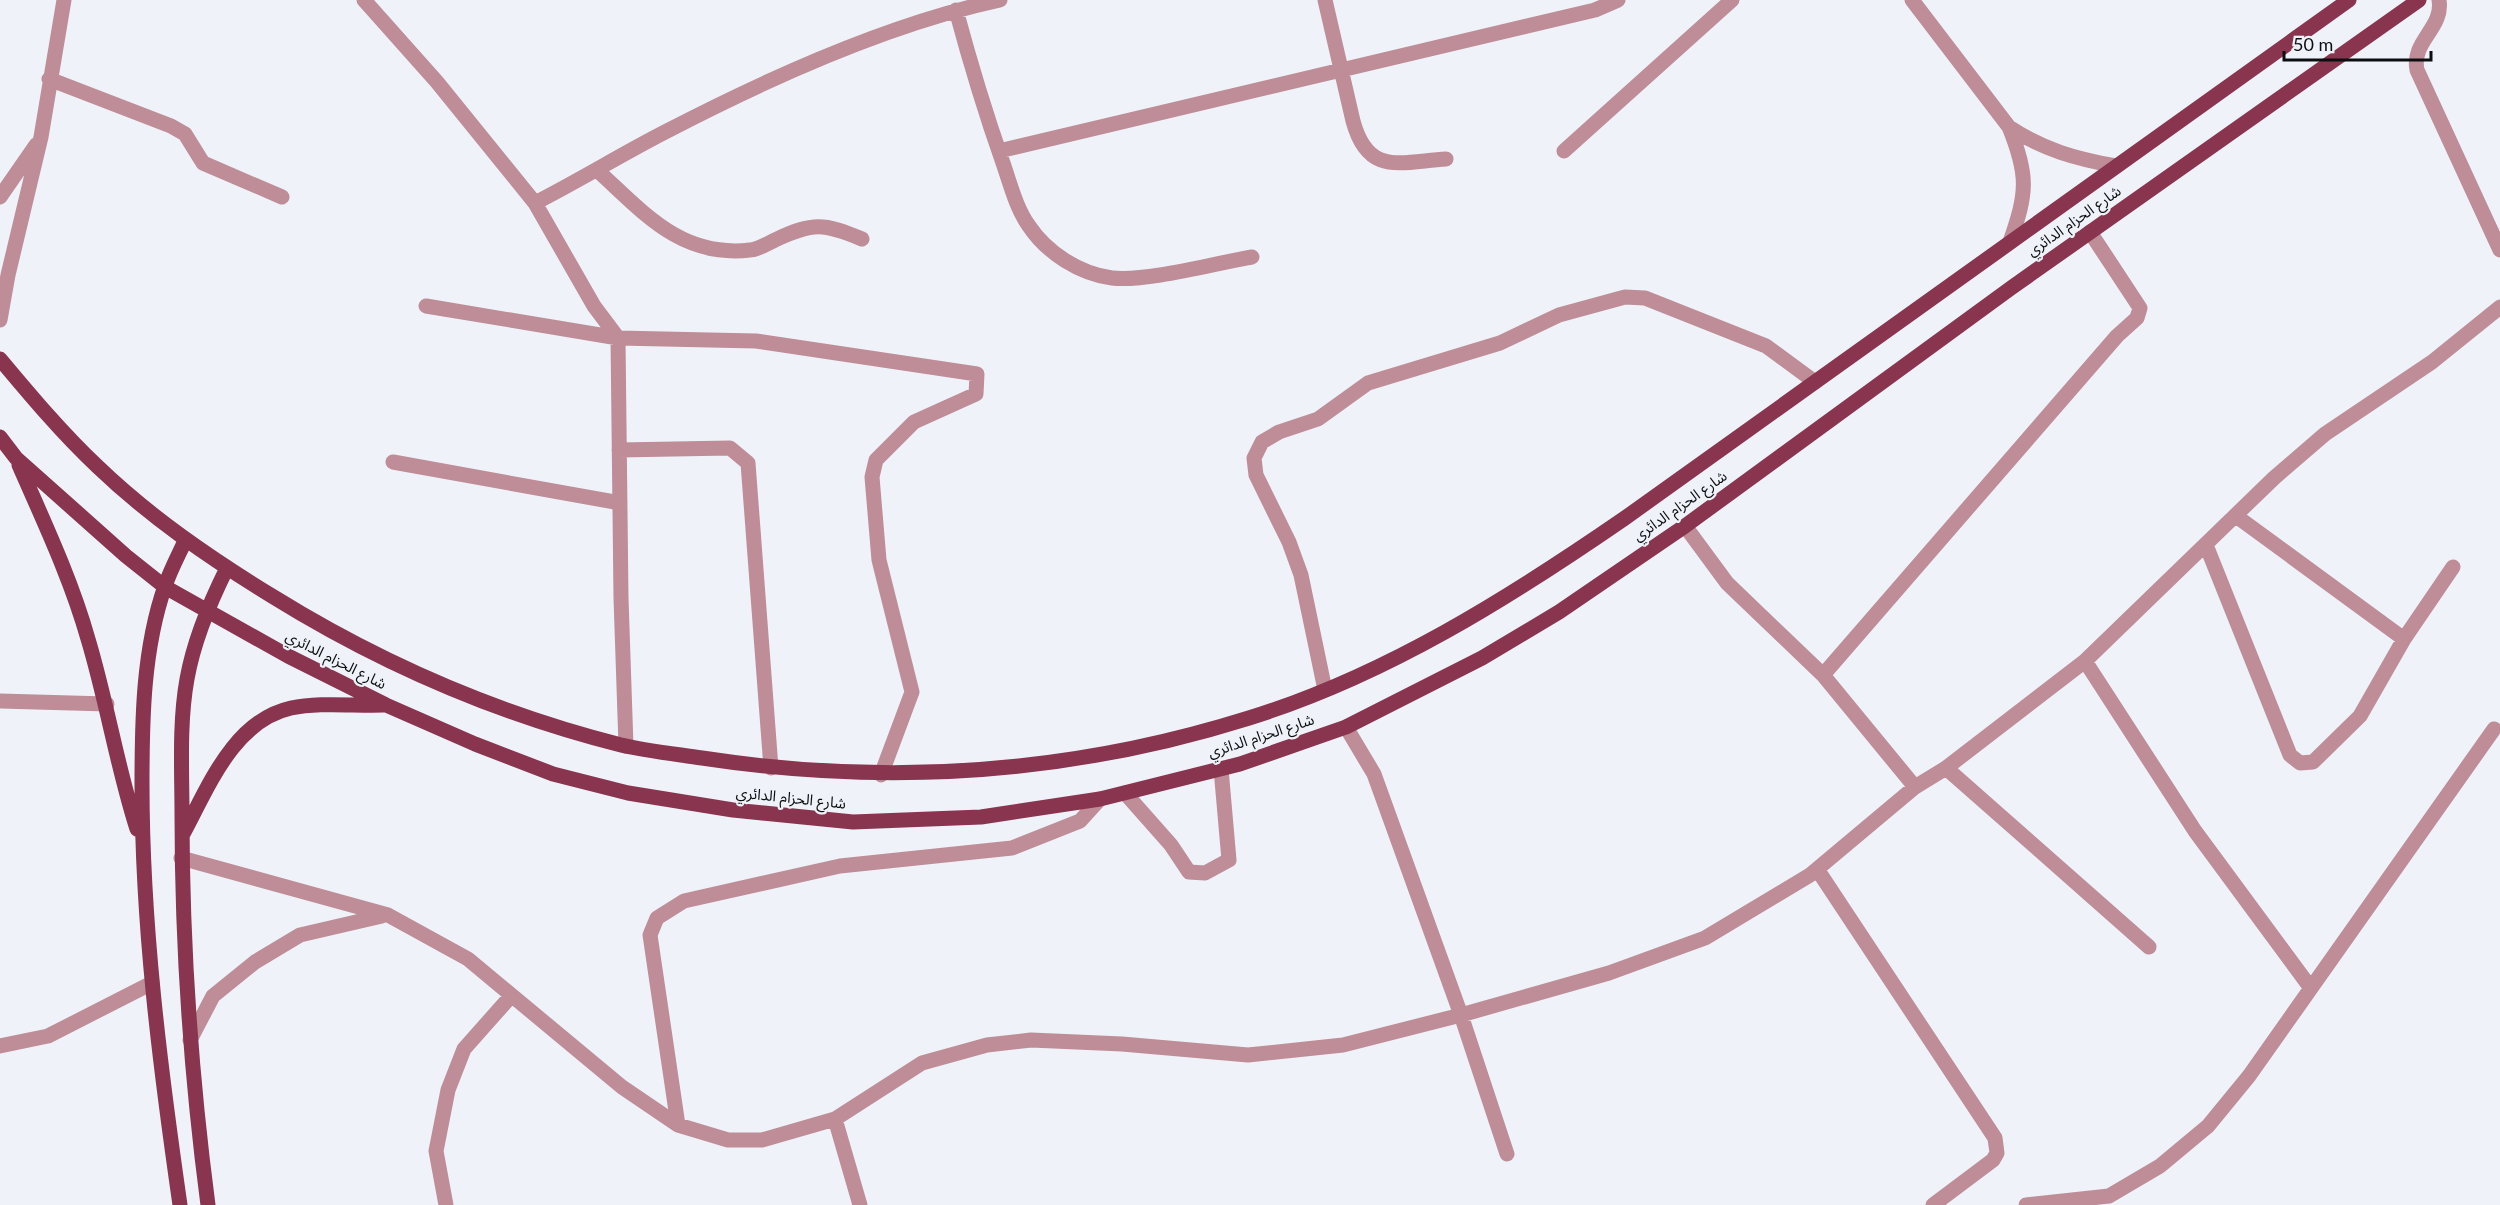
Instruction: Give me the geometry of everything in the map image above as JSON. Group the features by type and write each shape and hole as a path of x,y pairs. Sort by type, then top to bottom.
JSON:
{"main road":[{"name":"شارع الحزام الدائري","path":"0,358 47,416 100,469 185,541 334,634 448,688 529,719 626,746 771,768 882,775 973,770 1074,760 1159,743 1251,718 1325,690 1427,641 1545,573 2349,0"},
{"name":"شارع الحزام الدائري","path":"0,437 16,458 126,556 165,587 288,656 386,705 475,744 554,774 628,793 733,810 853,822 981,817 1100,799 1221,769 1346,727 1482,657 1559,612 1685,526 2090,232 2419,0"},
{"path":"16,458 74,594 107,704 128,801 142,843"},
{"path":"180,1205 152,983 142,843 144,696 165,587 185,541"},
{"path":"208,1205 190,1040 181,858 187,679 205,611 227,568"},
{"path":"182,837 216,773 236,744 253,726 272,714 292,708 386,705"}],"street":[{"path":"0,320 8,275 41,137 64,0"},
{"path":"364,0 437,82 535,203 594,306 618,338 626,746"},
{"path":"535,203 598,171 665,132 792,70 956,9 1000,0"},
{"path":"1325,0 1358,140 1367,154 1383,161 1398,162 1446,159"},
{"path":"999,152 1595,10 1618,0"},
{"path":"1564,151 1732,0"},
{"path":"1912,0 2009,128 2020,157 2025,189 2010,242"},
{"path":"2439,0 2439,19 2420,47 2415,62 2500,250"},
{"path":"956,9 978,93 999,152 1029,226 1056,256 1112,278 1141,276 1252,257"},
{"path":"49,79 171,126 185,135 203,163 282,197"},
{"path":"2009,128 2028,140 2061,154 2116,166"},
{"path":"0,197 41,137"},
{"path":"598,171 658,227 703,249 752,250 798,229 830,225 862,239"},
{"path":"1823,675 2110,345 2137,318 2140,308 2090,232"},
{"path":"1325,690 1301,575 1289,542 1256,475 1254,458 1262,442 1279,432 1318,419 1368,383 1500,343 1559,315 1625,297 1645,298 1766,346 1815,382"},
{"path":"426,306 618,338 756,341 977,374 976,394 915,422 876,460 872,477 879,560 912,692 882,775"},
{"path":"181,858 388,915 468,958 621,1087 678,1125 728,1140 762,1140 835,1119 922,1064 987,1045 1031,1040 1122,1044 1248,1055 1343,1045 1461,1015 1609,973 1705,938 1817,869 1915,787 1946,768 2085,662 2274,478 2325,434 2432,362 2500,307"},
{"path":"619,450 730,448 748,462 771,768"},
{"path":"393,462 620,503"},
{"path":"2236,516 2404,639"},
{"path":"1685,526 1727,583 1823,675 1915,787"},
{"path":"2206,545 2289,755 2300,763 2313,762 2360,716 2404,639 2453,567"},
{"path":"2085,662 2195,831 2310,987"},
{"path":"0,701 107,704"},
{"path":"1346,727 1374,774 1461,1015 1507,1154"},
{"path":"2026,1205 2109,1196 2160,1166 2215,1118 2249,1076 2494,729"},
{"path":"1946,768 2149,947"},
{"path":"1125,793 1171,845 1189,872 1205,873 1229,860 1221,769"},
{"path":"678,1125 650,935 657,918 684,901 840,866 1012,848 1080,821 1100,799"},
{"path":"1817,869 1995,1138 1997,1153 1993,1160 1933,1205"},
{"path":"190,1040 213,996 255,962 300,935 388,915"},
{"path":"0,1046 48,1035 152,983"},
{"path":"446,1205 436,1151 448,1090 464,1049 511,996"},
{"path":"835,1119 860,1205"}]}
